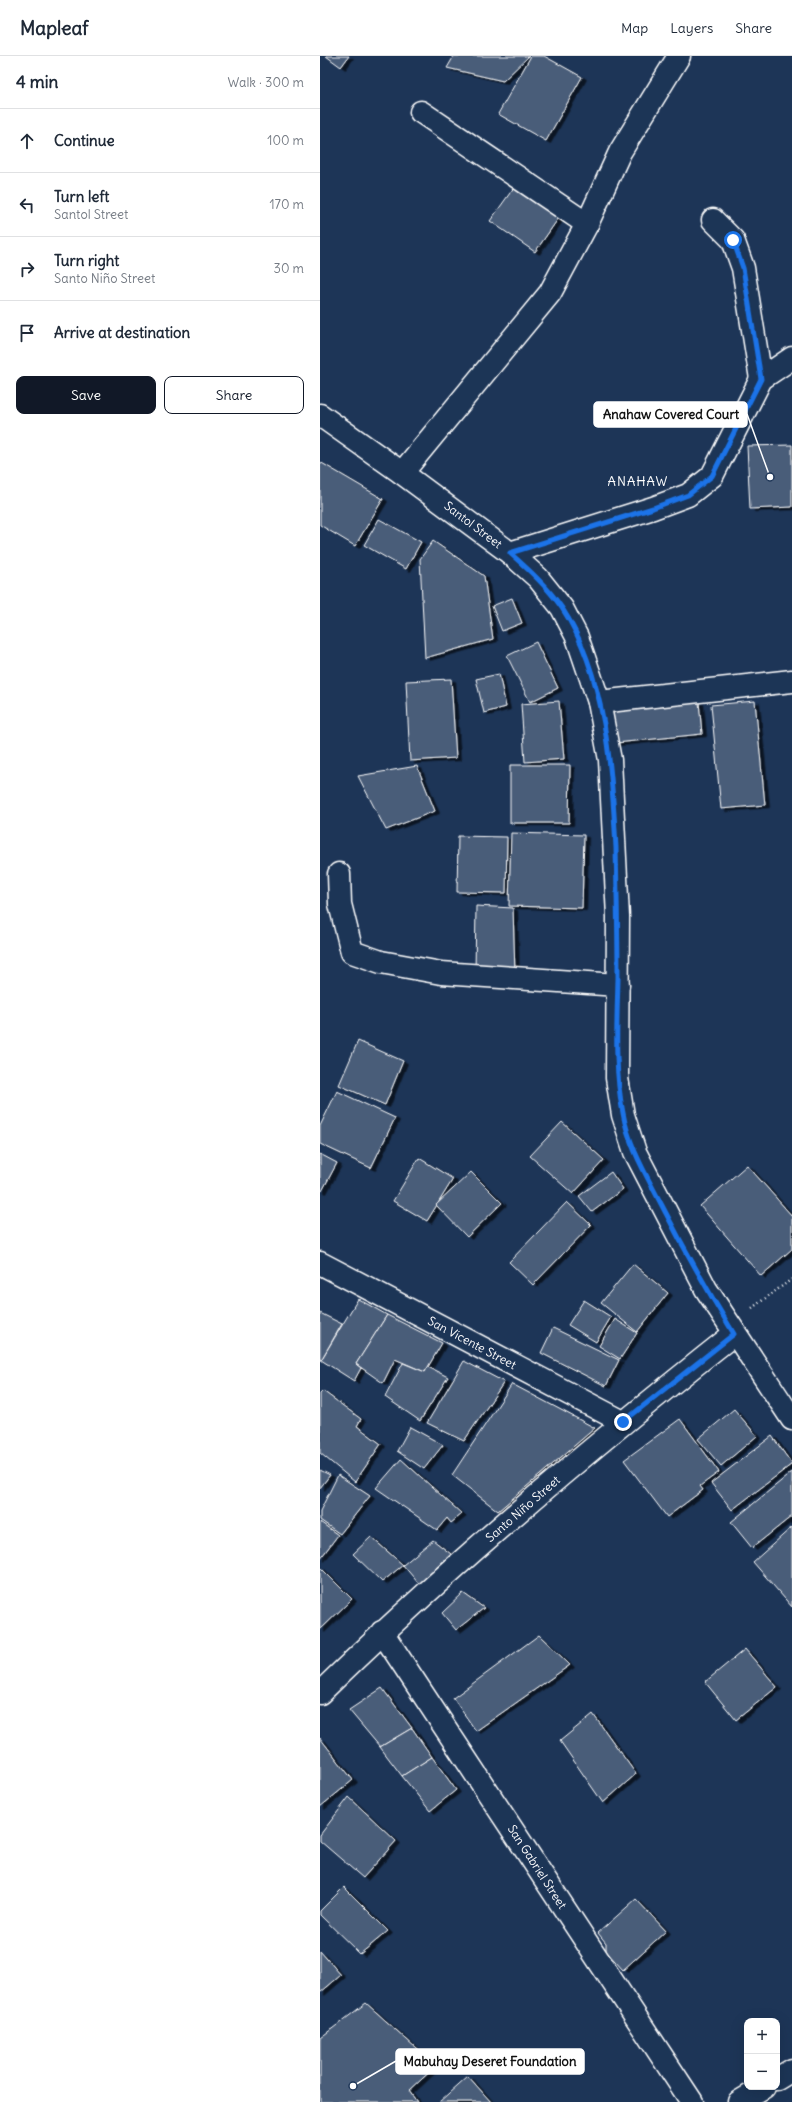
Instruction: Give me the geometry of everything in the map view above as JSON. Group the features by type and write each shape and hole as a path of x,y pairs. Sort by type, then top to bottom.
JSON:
{"street":[{"path":"402,473 550,294 587,224 620,152 679,56"},
{"path":"421,112 587,224"},
{"path":"713,220 733,240 743,268 761,379"},
{"path":"510,553 653,508 688,495 712,476 761,379 792,358"},
{"name":"Santol Street","path":"320,415 402,473 510,553 538,578 562,608 577,637 599,702 610,760 614,812 618,917 617,1078 623,1115 635,1152 706,1289 792,1419"},
{"path":"599,702 792,681"},
{"path":"339,874 340,904 352,952 381,962 441,973 618,985"},
{"name":"San Vicente Street","path":"320,1264 623,1422"},
{"name":"Santo Niño Street","path":"320,1693 382,1632 732,1329"},
{"name":"San Gabriel Street","path":"382,1632 692,2102"},
{"path":"780,2077 792,2070"},
{"path":"739,2102 759,2090"}],"path":[{"path":"732,1329 792,1279"}],"building":[{"path":"326,56 349,56 341,67"},
{"path":"454,56 529,56 503,81 447,68"},
{"path":"531,56 544,56 582,77 546,141 498,114"},
{"path":"520,179 565,209 535,252 490,221"},
{"path":"792,445 792,507 750,509 747,446"},
{"path":"320,462 383,499 355,546 320,525"},
{"path":"379,519 421,542 406,569 364,545"},
{"path":"433,541 484,576 493,639 425,658 420,559"},
{"path":"512,598 522,623 502,631 492,606"},
{"path":"536,642 558,688 530,702 507,656"},
{"path":"499,674 506,707 484,713 476,679"},
{"path":"451,679 456,758 410,761 406,681"},
{"path":"559,701 564,759 525,762 521,704"},
{"path":"755,701 765,805 721,809 711,705"},
{"path":"699,702 702,734 616,743 612,710"},
{"path":"510,765 570,765 569,823 510,823"},
{"path":"417,766 435,811 386,830 358,776"},
{"path":"511,833 584,835 582,908 509,906"},
{"path":"458,836 507,837 506,893 457,892"},
{"path":"476,906 513,908 515,974 475,973"},
{"path":"358,1041 403,1061 385,1105 339,1085"},
{"path":"337,1091 395,1118 371,1168 320,1144 320,1126"},
{"path":"562,1122 604,1160 573,1194 530,1156"},
{"path":"320,1154 337,1163 322,1191 320,1190"},
{"path":"419,1158 453,1179 427,1221 393,1201"},
{"path":"747,1165 792,1216 792,1249 761,1276 700,1206"},
{"path":"471,1172 502,1203 467,1237 436,1205"},
{"path":"611,1172 623,1189 592,1212 579,1196"},
{"path":"567,1202 591,1225 533,1285 509,1262"},
{"path":"633,1264 668,1293 637,1332 601,1303"},
{"path":"358,1299 387,1315 356,1364 361,1368 354,1381 321,1360"},
{"path":"584,1300 611,1317 596,1342 568,1325"},
{"path":"320,1313 342,1324 321,1360 320,1359"},
{"path":"387,1315 442,1343 425,1372 395,1359 383,1383 356,1364"},
{"path":"615,1319 637,1333 620,1359 599,1346"},
{"path":"553,1328 619,1360 606,1386 541,1353"},
{"path":"464,1361 504,1382 464,1441 427,1423"},
{"path":"403,1363 425,1372 428,1367 448,1377 420,1421 385,1397"},
{"path":"512,1384 595,1428 498,1511 452,1475"},
{"path":"323,1391 361,1419 357,1426 381,1444 355,1482 320,1453 320,1394"},
{"path":"734,1409 757,1436 721,1466 698,1439"},
{"path":"680,1419 719,1472 700,1486 703,1490 667,1517 624,1460"},
{"path":"410,1427 443,1445 424,1469 397,1451"},
{"path":"772,1436 792,1464 732,1510 711,1483"},
{"path":"401,1459 462,1514 451,1523 447,1518 437,1530 376,1488"},
{"path":"320,1470 330,1475 320,1488"},
{"path":"792,1472 792,1516 752,1548 731,1522"},
{"path":"338,1475 370,1496 340,1534 320,1520 320,1511"},
{"path":"320,1522 338,1535 320,1559"},
{"path":"792,1527 792,1607 753,1562"},
{"path":"371,1537 403,1565 382,1582 353,1554"},
{"path":"433,1540 451,1554 419,1584 403,1565"},
{"path":"320,1567 352,1599 320,1630"},
{"path":"463,1593 484,1608 456,1630 442,1613"},
{"path":"539,1635 570,1665 476,1731 453,1698"},
{"path":"745,1649 777,1687 736,1720 705,1682"},
{"path":"382,1688 412,1728 380,1747 349,1710"},
{"path":"593,1714 636,1774 603,1803 560,1741"},
{"path":"412,1728 432,1757 402,1776 380,1747"},
{"path":"320,1738 353,1780 320,1807"},
{"path":"432,1757 456,1790 430,1811 402,1776"},
{"path":"349,1797 396,1841 363,1878 320,1841 320,1835"},
{"path":"344,1887 388,1931 360,1954 320,1915 320,1911"},
{"path":"636,1899 666,1931 623,1970 606,1951 606,1943 598,1933"},
{"path":"320,1951 341,1975 320,1993"},
{"path":"366,2003 436,2066 409,2091 417,2102 320,2102 320,2038"},
{"path":"468,2076 491,2102 439,2102"}],"place":[{"name":"Anahaw Covered Court","path":"770,477"},
{"name":"Mabuhay Deseret Foundation","path":"353,2086"}],"district":[{"name":"ANAHAW","path":"638,481"}],"route":[{"path":"623,1422 734,1334 706,1289 672,1226 635,1152 623,1115 617,1078 618,917 614,812 610,760 599,702 590,670 577,637 562,608 538,578 510,553 653,508 688,495 712,476 761,379 743,268 733,240"}]}
